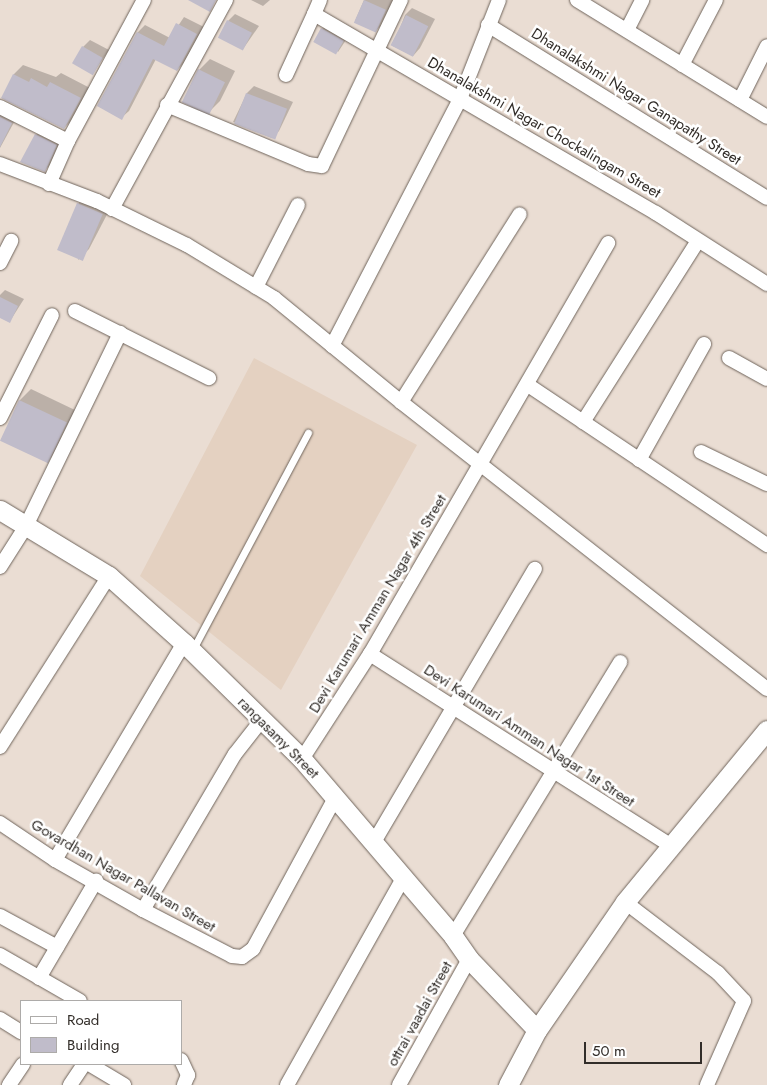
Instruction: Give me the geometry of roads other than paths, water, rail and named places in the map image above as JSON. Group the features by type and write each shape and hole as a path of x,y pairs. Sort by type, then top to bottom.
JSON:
{"street":[{"path":"49,184 68,141 144,0"},
{"path":"112,209 167,105 226,0"},
{"path":"286,75 320,0"},
{"path":"167,105 320,167 401,0"},
{"path":"332,346 460,99 499,0"},
{"path":"579,0 767,116"},
{"path":"627,30 642,0"},
{"path":"682,65 716,0"},
{"name":"Dhanalakshmi Nagar Chockalingam Street","path":"314,14 378,48 460,99 656,212 767,284"},
{"name":"Dhanalakshmi Nagar Ganapathy Street","path":"488,25 767,198"},
{"path":"740,100 767,46"},
{"path":"0,107 68,141"},
{"path":"0,164 112,209 187,245 256,287 767,689"},
{"path":"256,287 298,205"},
{"path":"401,402 520,214"},
{"path":"0,263 11,241"},
{"path":"583,422 698,241"},
{"name":"Devi Karumari Amman Nagar 4th Street","path":"302,759 370,654 528,385 608,243"},
{"path":"75,311 209,378"},
{"path":"0,418 52,316"},
{"path":"0,568 26,526 120,333"},
{"path":"639,460 704,344"},
{"path":"729,358 767,379"},
{"path":"528,385 767,545"},
{"path":"701,452 767,484"},
{"name":"rangasamy Street","path":"0,510 109,576 188,647 260,722 302,759 453,936 468,959 537,1030"},
{"path":"374,842 534,569"},
{"path":"0,747 109,576"},
{"path":"56,860 188,647"},
{"name":"Devi Karumari Amman Nagar 1st Street","path":"370,654 670,845"},
{"path":"453,936 620,662"},
{"path":"142,910 235,754 260,722"},
{"path":"508,1085 537,1030 625,902 670,845 767,730"},
{"name":"Govardhan Nagar Pallavan Street","path":"0,823 56,860 96,881 142,910 232,956 242,957 253,948 335,798"},
{"path":"287,1085 403,878"},
{"path":"39,978 96,881"},
{"path":"625,902 718,973 744,1001 707,1085"},
{"path":"0,916 57,947"},
{"path":"0,955 78,1000"},
{"name":"ottrai vaadai Street","path":"399,1085 468,959"},
{"path":"0,1019 20,1031"},
{"path":"182,1062 188,1075 184,1085"},
{"path":"9,1085 22,1065"},
{"path":"70,1085 83,1065"},
{"path":"91,1065 124,1085"}],"lane":[{"path":"188,647 199,643 308,433"}]}
